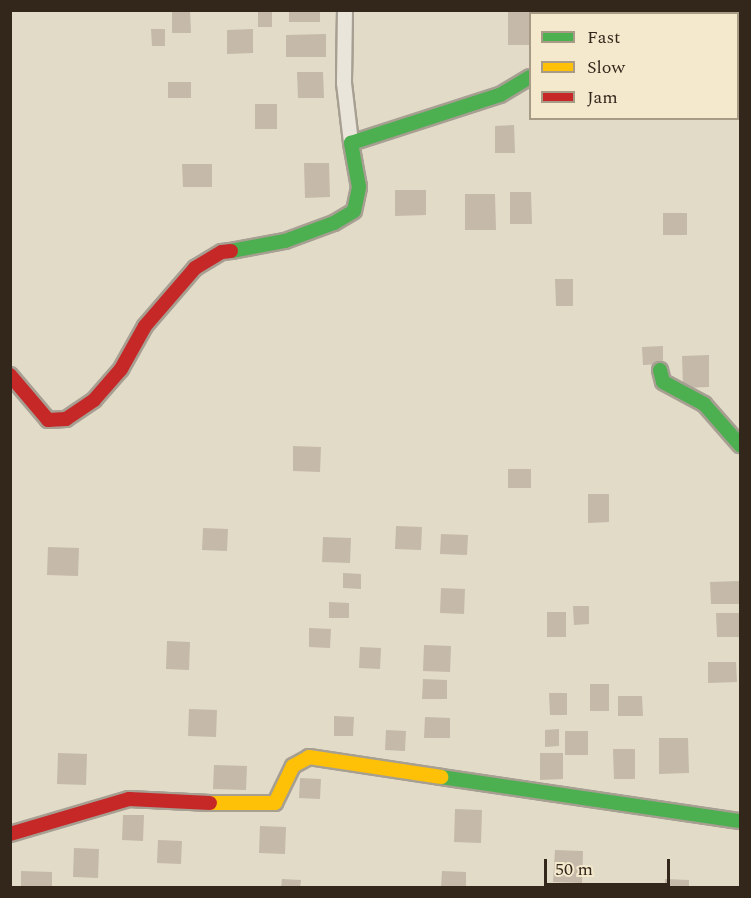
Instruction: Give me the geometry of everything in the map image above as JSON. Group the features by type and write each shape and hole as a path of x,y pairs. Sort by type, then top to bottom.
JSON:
{"street":[{"path":"10,375 48,420 66,419 94,400 121,369 145,326 195,268 222,252 254,250 285,241 334,223 354,211 359,201 359,187 344,83 345,10"},
{"path":"351,143 500,95 529,78"},
{"path":"660,370 663,382 704,404 741,445"},
{"path":"10,834 129,799 259,806 274,803 293,766 309,757 741,821"}],"building":[{"path":"172,10 190,10 191,33 172,33"},
{"path":"258,10 272,10 272,27 258,27"},
{"path":"289,10 320,10 320,22 289,22"},
{"path":"508,10 536,10 529,12 529,45 508,45"},
{"path":"546,10 567,10 567,12 546,12"},
{"path":"691,10 732,10 732,12 692,12"},
{"path":"151,29 165,29 165,46 152,46"},
{"path":"253,29 253,53 227,54 227,30"},
{"path":"326,34 326,57 286,57 286,35"},
{"path":"297,72 323,72 324,98 298,98"},
{"path":"168,82 191,82 191,98 168,98"},
{"path":"255,104 277,104 277,129 255,129"},
{"path":"514,125 515,153 495,153 495,126"},
{"path":"304,163 329,163 330,197 305,198"},
{"path":"182,164 212,164 212,187 183,187"},
{"path":"395,190 426,190 426,215 395,216"},
{"path":"510,192 531,192 532,224 510,224"},
{"path":"465,194 495,194 496,230 465,230"},
{"path":"663,213 687,213 687,235 663,235"},
{"path":"555,279 573,279 573,306 556,306"},
{"path":"663,346 663,364 643,365 642,347"},
{"path":"709,355 709,387 683,388 682,356"},
{"path":"293,446 321,447 320,472 293,471"},
{"path":"508,469 531,469 531,488 508,488"},
{"path":"588,494 609,494 609,522 588,523"},
{"path":"396,526 422,527 421,550 395,549"},
{"path":"203,528 228,529 227,551 202,550"},
{"path":"441,534 468,535 467,555 440,554"},
{"path":"323,537 351,538 350,563 322,562"},
{"path":"48,547 79,548 78,576 47,575"},
{"path":"343,573 361,574 361,589 343,588"},
{"path":"740,581 740,604 711,604 710,582"},
{"path":"441,588 465,589 464,614 440,613"},
{"path":"329,602 349,603 349,618 329,618"},
{"path":"573,606 589,606 589,624 574,625"},
{"path":"547,612 566,612 566,637 547,637"},
{"path":"716,613 740,613 740,637 717,637"},
{"path":"309,628 331,629 330,648 309,647"},
{"path":"167,641 190,642 189,670 166,669"},
{"path":"424,645 451,646 450,672 423,671"},
{"path":"360,647 381,648 380,669 359,668"},
{"path":"708,662 736,662 737,682 708,683"},
{"path":"423,679 447,680 447,699 422,699"},
{"path":"590,684 609,684 609,711 590,711"},
{"path":"549,693 567,693 567,715 550,715"},
{"path":"618,696 642,696 643,716 618,716"},
{"path":"189,709 217,710 216,737 188,736"},
{"path":"334,716 354,717 353,736 334,736"},
{"path":"425,717 450,718 450,738 424,738"},
{"path":"559,729 559,746 545,747 545,730"},
{"path":"386,730 406,731 405,751 385,750"},
{"path":"565,731 588,731 588,755 565,755"},
{"path":"659,738 688,738 689,773 659,774"},
{"path":"613,749 635,749 635,779 614,779"},
{"path":"58,753 87,754 86,785 57,784"},
{"path":"540,753 563,753 563,779 540,780"},
{"path":"214,765 247,766 246,790 213,789"},
{"path":"300,778 321,779 320,799 299,798"},
{"path":"455,809 482,810 481,843 454,842"},
{"path":"123,815 144,815 143,841 122,840"},
{"path":"260,826 286,827 285,854 259,853"},
{"path":"158,840 182,841 181,864 157,863"},
{"path":"74,848 99,849 98,878 73,877"},
{"path":"555,850 583,851 582,883 553,882"},
{"path":"21,871 52,872 52,888 21,888"},
{"path":"442,871 466,872 466,888 441,888"},
{"path":"282,879 301,880 300,888 281,888"},
{"path":"665,879 689,880 689,888 665,888"}],"traffic: fast":[{"path":"231,251 285,241 334,223 354,211 359,187 351,143 500,95 529,78"},
{"path":"660,370 663,382 704,404 740,445"},
{"path":"441,777 740,821"}],"traffic: slow":[{"path":"210,803 275,803 293,766 309,757 441,777"}],"traffic: jam":[{"path":"10,375 48,420 66,419 94,400 121,369 145,326 195,268 222,252 231,251"},
{"path":"10,834 129,799 210,803"}]}
